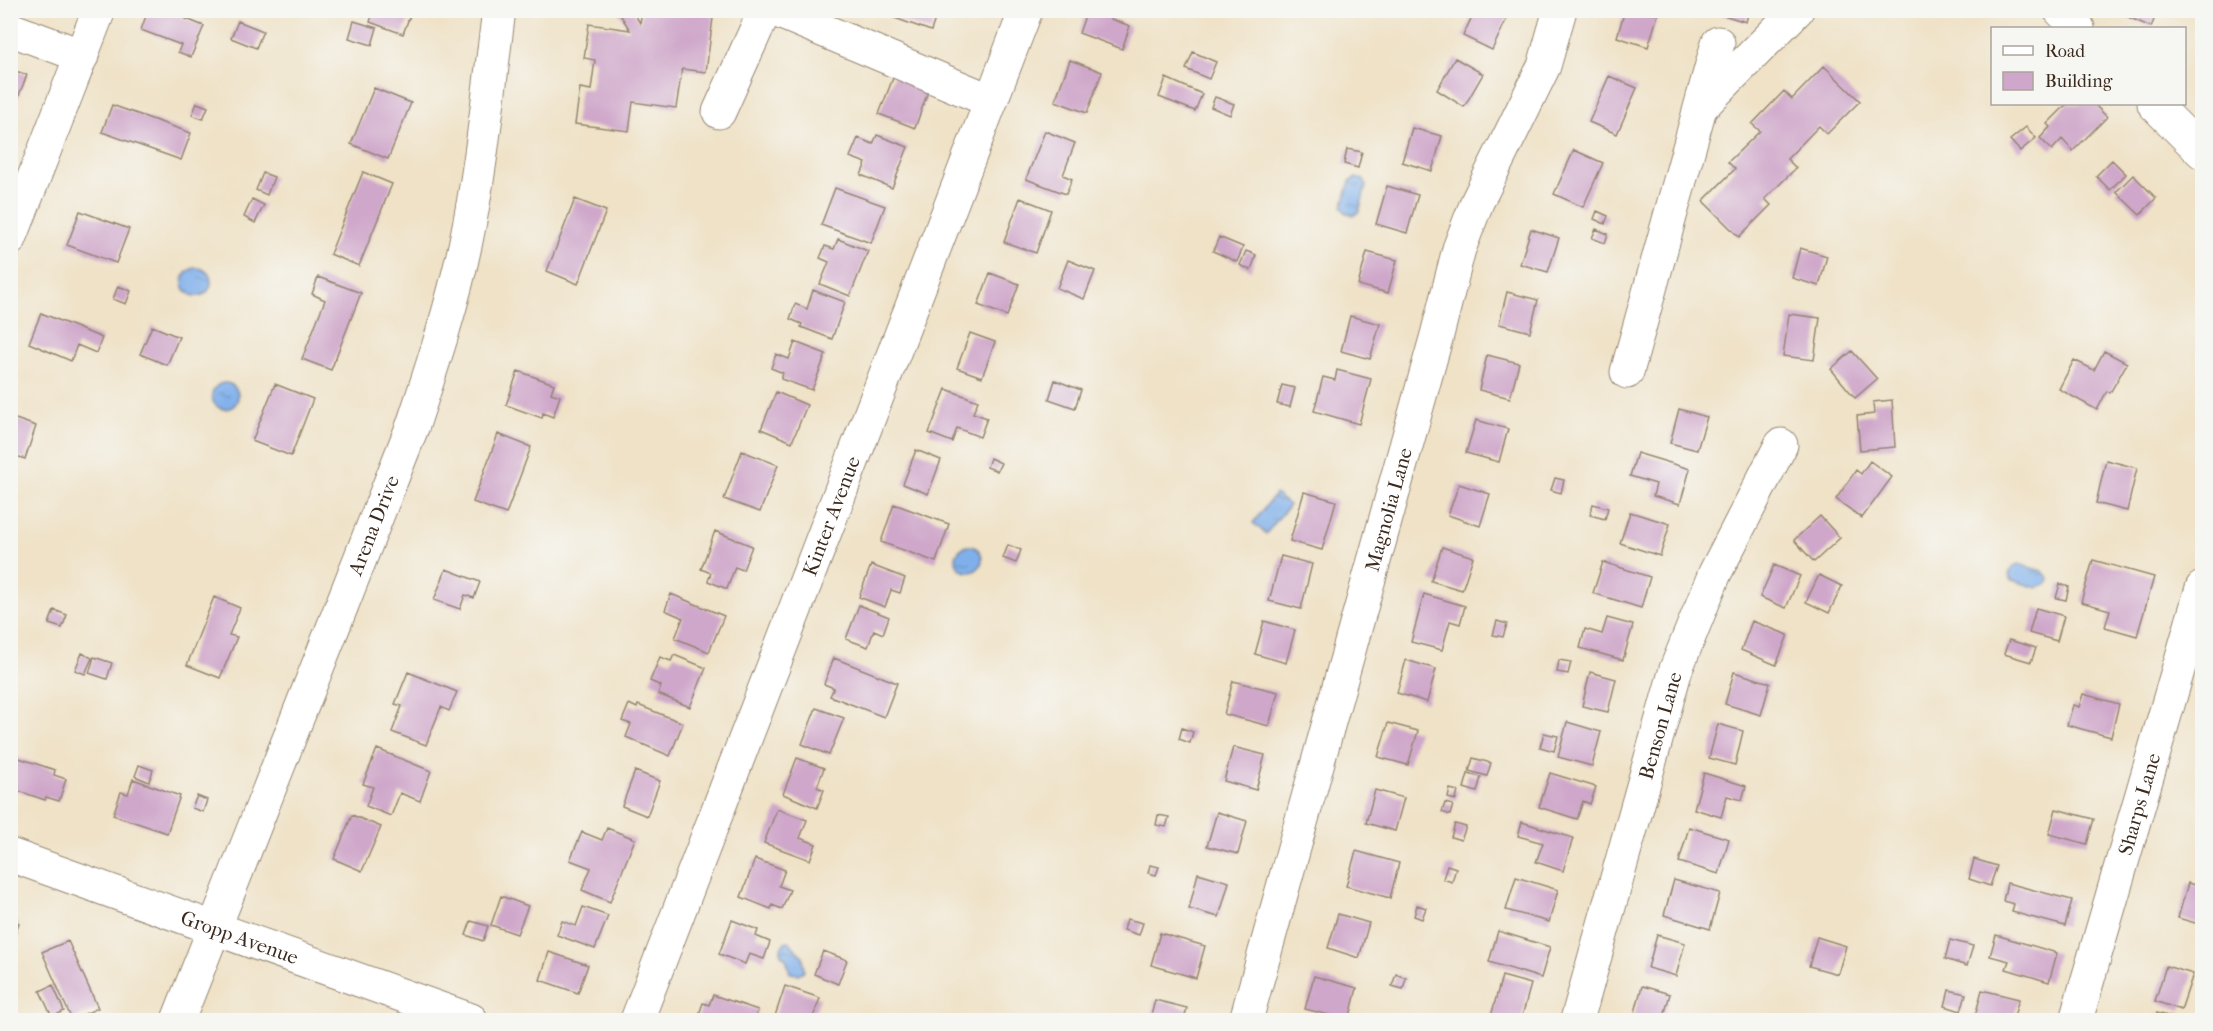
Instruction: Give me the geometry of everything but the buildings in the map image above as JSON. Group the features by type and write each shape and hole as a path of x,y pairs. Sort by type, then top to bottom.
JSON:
{"street":[{"path":"10,239 99,10"},
{"name":"Arena Drive","path":"178,1020 413,425 442,334 466,242 478,171 499,10"},
{"path":"719,112 765,10"},
{"path":"775,10 991,101"},
{"name":"Kinter Avenue","path":"637,1020 1026,10"},
{"name":"Magnolia Lane","path":"1246,1020 1437,335 1458,249 1477,202 1544,66 1560,10"},
{"path":"1701,107 1797,10"},
{"path":"2060,10 2077,27"},
{"path":"10,28 82,56"},
{"path":"1627,372 1718,43"},
{"path":"2155,105 2202,152"},
{"name":"Benson Lane","path":"1576,1020 1676,669 1704,598 1781,445"},
{"name":"Sharps Lane","path":"2076,1020 2202,588"},
{"name":"Gropp Avenue","path":"10,855 471,1020"}],"water":[{"path":"1355,178 1364,180 1366,186 1359,212 1354,215 1346,213 1342,207 1350,181"},
{"path":"197,268 207,272 211,282 207,292 197,296 187,292 183,282 187,272"},
{"path":"225,383 234,387 238,396 234,405 225,409 216,405 212,396 216,387"},
{"path":"1275,494 1289,505 1266,534 1253,523"},
{"path":"969,546 978,550 982,559 978,568 969,572 960,568 956,559 960,550"},
{"path":"2018,564 2042,571 2049,578 2047,585 2037,588 2012,580 2009,575 2012,567"},
{"path":"789,941 803,956 804,971 798,974 790,973 786,958 781,955 781,948 785,942"}]}
